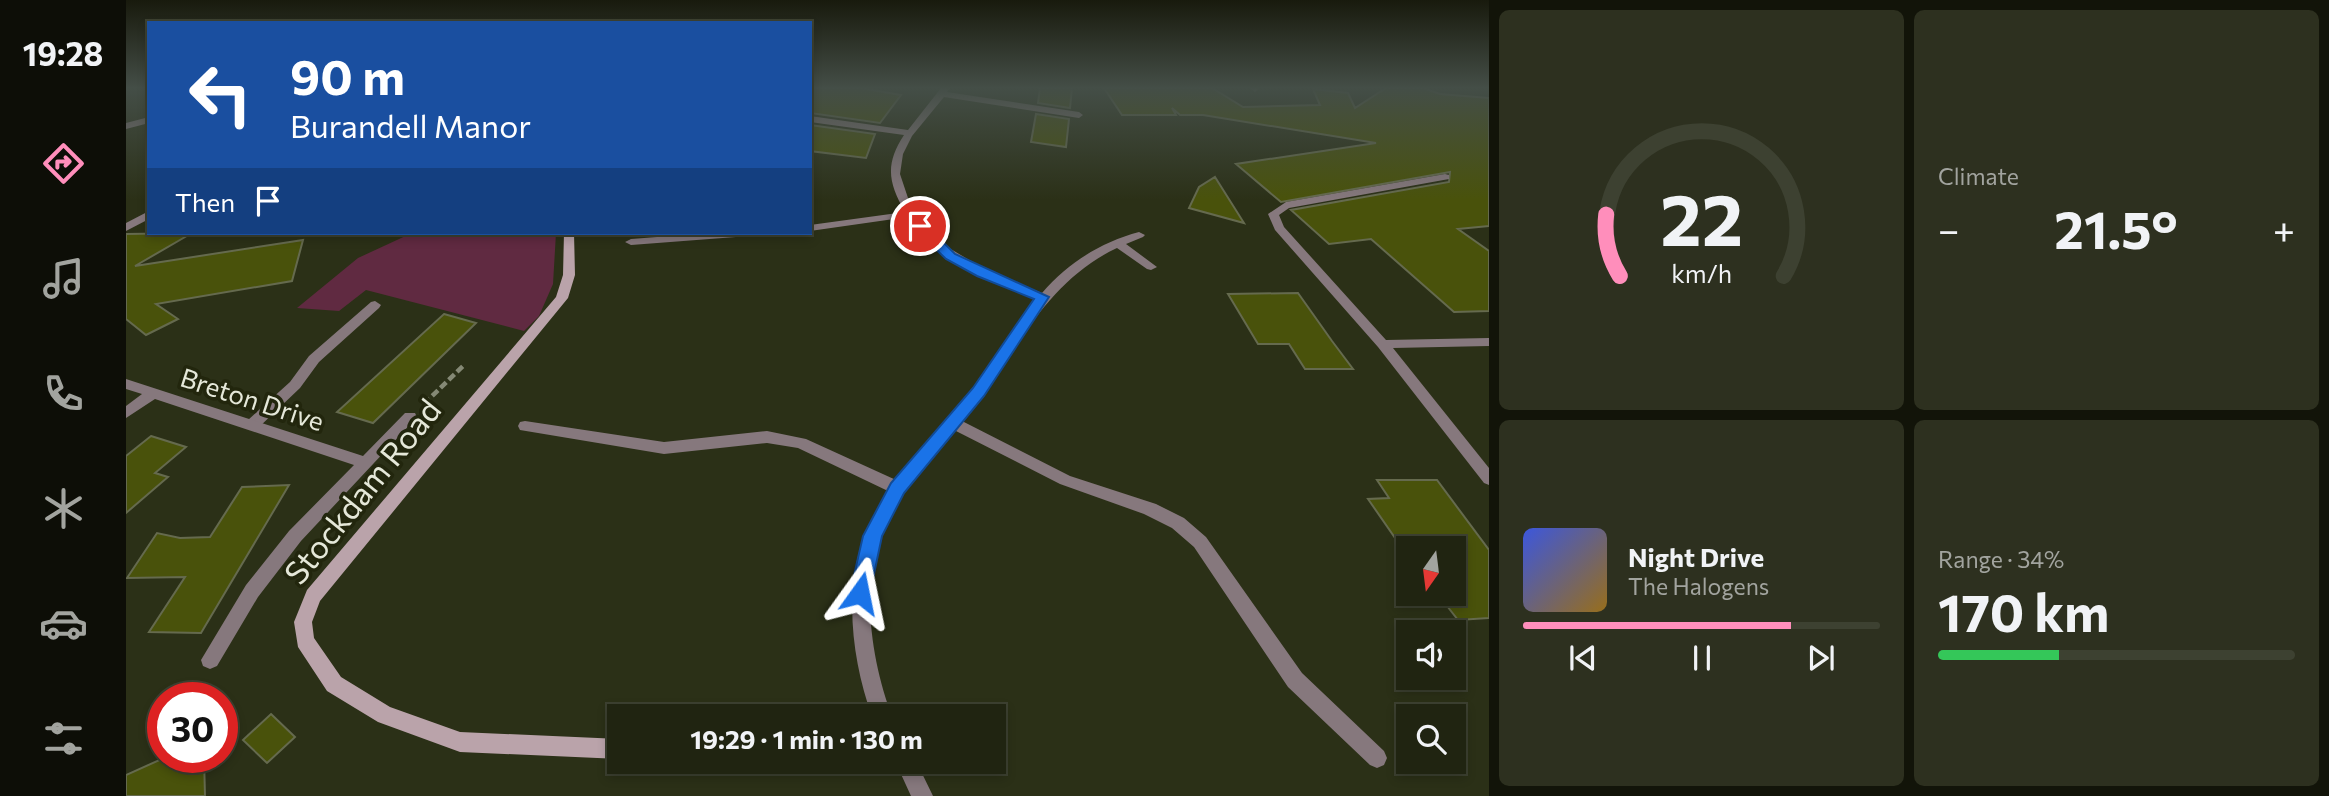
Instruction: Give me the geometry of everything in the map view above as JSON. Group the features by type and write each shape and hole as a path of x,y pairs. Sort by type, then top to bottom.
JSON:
{"street":[{"path":"850,125 912,133"},
{"path":"918,125 895,166 898,189 910,214 929,238 950,256 982,273 1042,297"},
{"path":"1445,177 1286,205 1273,214 1279,228 1383,344 1489,479"},
{"path":"812,228 910,214"},
{"path":"126,228 147,215"},
{"name":"Stockdam Road","path":"569,235 569,275 562,298 313,596 303,621 304,640 334,684 385,715 460,742 607,749"},
{"path":"631,242 723,235"},
{"path":"877,704 865,644 860,593 872,536 897,488 954,424 1042,297 1069,271 1117,243 1139,235"},
{"path":"1117,243 1151,267"},
{"path":"253,425 295,386 314,359 374,305"},
{"path":"1383,344 1489,342"},
{"name":"Breton Drive","path":"126,384 364,462"},
{"path":"126,412 152,394"},
{"path":"210,660 252,591 295,536 410,417"},
{"path":"954,424 1065,480 1150,509 1178,523 1200,542 1295,680 1377,758"},
{"path":"525,426 664,449 767,437 801,443 897,488"},
{"path":"911,774 922,796"}],"path":[{"path":"410,417 463,366"}],"shaded area":[{"path":"408,235 556,235 553,284 539,316 524,331 366,290 339,311 297,308 358,258"}],"building":[{"path":"812,125 875,134 866,158 812,151"},
{"path":"1034,125 1068,125 1066,147 1031,142"},
{"path":"1266,125 1489,125 1489,226 1458,229 1489,251 1489,311 1454,312 1371,239 1329,244 1291,210 1449,182 1450,172 1281,202 1236,164 1376,143"},
{"path":"1215,177 1244,223 1189,208 1199,187"},
{"path":"126,234 189,235 135,266 303,240 292,281 156,304 178,319 146,335 126,319"},
{"path":"1298,293 1353,369 1305,369 1289,344 1258,344 1228,294"},
{"path":"444,314 476,323 373,423 337,412"},
{"path":"151,436 186,447 155,473 168,477 126,513 126,456"},
{"path":"1377,480 1437,480 1489,550 1489,618 1458,620 1447,606 1466,606 1466,536 1396,536 1396,539 1368,499 1389,498"},
{"path":"289,485 201,633 149,632 185,577 127,578 157,533 180,538 210,537 242,487"},
{"path":"271,714 295,737 267,763 243,740"},
{"path":"147,766 147,773 204,773 205,796 126,796 126,775"}],"route":[{"path":"860,593 872,536 897,488 979,392 1042,297 982,273 950,256 929,238 920,226"}]}
